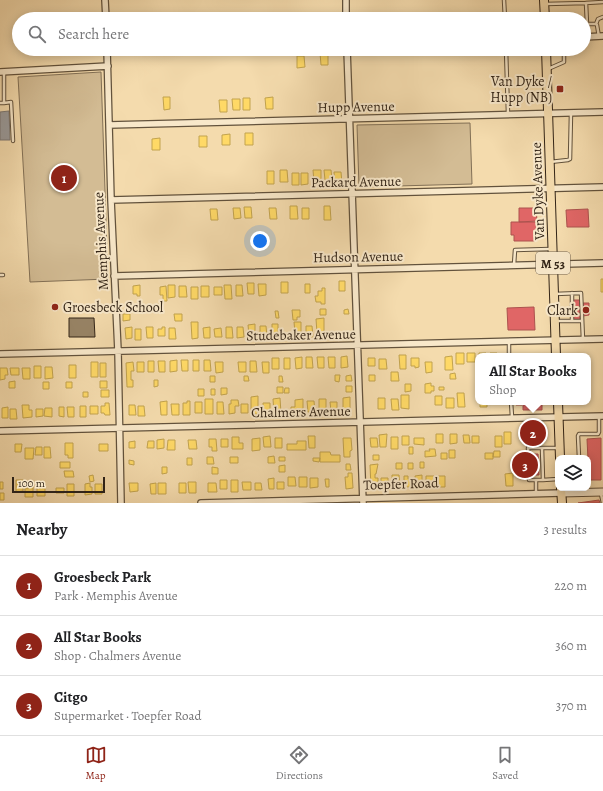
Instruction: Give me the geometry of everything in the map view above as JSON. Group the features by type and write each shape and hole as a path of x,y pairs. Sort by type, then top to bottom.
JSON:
{"main road":[{"path":"544,2 545,12"},
{"name":"Van Dyke Avenue","path":"546,56 556,353"},
{"path":"558,405 560,455"},
{"path":"561,491 562,503"}],"street":[{"path":"105,0 106,12"},
{"path":"346,0 346,12"},
{"name":"Memphis Avenue","path":"107,56 110,200 118,351 121,503"},
{"path":"347,56 363,501"},
{"path":"2,72 108,66"},
{"name":"Hupp Avenue","path":"109,125 603,112"},
{"name":"Packard Avenue","path":"110,200 603,187"},
{"name":"Hudson Avenue","path":"114,276 603,263"},
{"name":"Studebaker Avenue","path":"0,354 603,339"},
{"name":"Chalmers Avenue","path":"0,431 601,416"},
{"name":"Toepfer Road","path":"201,503 363,501 536,494 561,491"},
{"name":"Toepfer Road","path":"584,491 602,492"}],"lane":[{"path":"504,0 505,12"},
{"path":"544,2 603,2"},
{"path":"586,3 586,12"},
{"path":"596,24 598,19 603,17"},
{"path":"591,24 596,24"},
{"path":"596,24 601,37"},
{"path":"506,56 508,115"},
{"path":"546,70 564,62 564,56"},
{"path":"2,72 4,103"},
{"path":"0,103 11,102 13,141"},
{"path":"550,162 570,159 571,113"},
{"path":"514,266 515,250 553,249"},
{"path":"554,294 581,293 583,340"},
{"path":"572,294 572,321"},
{"path":"555,321 582,320"},
{"path":"509,342 510,353"},
{"path":"511,405 512,419"},
{"path":"578,455 579,434 598,434 601,416"},
{"path":"555,479 529,480 530,458 528,448 559,448"},
{"path":"542,448 540,458 543,480"},
{"path":"536,480 536,494"},
{"path":"602,492 602,503"}],"shaded area":[{"path":"101,72 108,279 30,282 18,77"},
{"path":"470,123 472,184 359,187 357,125"}],"building: Homes":[{"path":"297,56 304,56 305,67 297,68"},
{"path":"320,56 328,56 328,65 321,65"},
{"path":"163,97 170,97 170,109 164,110"},
{"path":"273,97 273,109 266,109 265,98"},
{"path":"243,98 250,98 250,110 243,110"},
{"path":"232,99 240,99 240,110 233,110"},
{"path":"219,100 227,100 227,112 220,112"},
{"path":"245,133 253,133 253,145 245,145"},
{"path":"230,134 230,145 222,145 222,135"},
{"path":"199,136 207,136 207,147 199,147"},
{"path":"160,138 160,150 152,150 152,139"},
{"path":"280,170 287,170 288,182 280,182"},
{"path":"313,170 321,170 321,182 314,182"},
{"path":"324,170 331,170 332,180 325,180"},
{"path":"267,171 274,171 274,184 267,184"},
{"path":"334,172 341,172 342,183 335,183"},
{"path":"292,173 299,173 299,185 292,185"},
{"path":"301,173 308,173 308,184 301,185"},
{"path":"290,206 297,206 298,219 290,219"},
{"path":"324,206 330,206 331,220 324,220"},
{"path":"244,207 251,207 252,218 245,218"},
{"path":"233,208 240,208 241,218 234,219"},
{"path":"269,208 276,208 277,219 270,219"},
{"path":"302,208 309,208 309,219 302,219"},
{"path":"210,209 217,209 218,220 211,220"},
{"path":"601,279 603,279 603,292 601,292"},
{"path":"339,281 345,281 345,291 339,291"},
{"path":"281,282 288,282 288,293 281,293"},
{"path":"247,283 254,283 254,294 248,294"},
{"path":"258,284 266,284 266,295 259,296"},
{"path":"305,284 310,284 310,293 305,293"},
{"path":"140,285 140,296 133,294 133,286"},
{"path":"168,285 175,285 175,297 168,298"},
{"path":"224,285 231,285 232,299 225,299"},
{"path":"236,285 242,285 243,296 236,296"},
{"path":"166,286 167,301 163,301 163,295 160,295 160,287"},
{"path":"179,286 186,286 187,297 179,297"},
{"path":"201,286 209,286 209,297 201,297"},
{"path":"191,287 198,287 198,299 191,299"},
{"path":"214,287 222,287 222,295 214,295"},
{"path":"322,288 325,288 325,304 316,302 315,296 318,296 318,291 322,291"},
{"path":"157,304 161,304 161,309 157,309"},
{"path":"320,309 326,309 326,315 320,315"},
{"path":"348,309 349,314 344,314 344,310"},
{"path":"292,310 300,310 300,317 297,317 297,320 293,320"},
{"path":"275,311 278,311 279,318 276,318"},
{"path":"123,314 130,314 130,320 123,321"},
{"path":"174,314 182,314 182,321 175,321"},
{"path":"324,318 324,333 317,333 316,319"},
{"path":"191,322 198,322 198,338 192,339"},
{"path":"294,322 301,322 301,333 295,333"},
{"path":"255,324 255,335 249,335 248,325"},
{"path":"272,324 278,324 278,335 272,335"},
{"path":"260,326 266,326 267,337 260,337"},
{"path":"306,326 312,326 313,337 306,337"},
{"path":"132,327 132,338 126,339 125,328"},
{"path":"146,327 153,327 153,338 147,338"},
{"path":"162,327 165,327 165,336 158,336 158,329 162,329"},
{"path":"210,327 210,338 204,338 203,328"},
{"path":"226,327 232,327 233,338 226,338"},
{"path":"237,327 243,327 244,337 237,338"},
{"path":"169,328 175,328 176,339 169,339"},
{"path":"221,328 222,337 215,337 214,329"},
{"path":"135,329 141,329 141,340 135,340"},
{"path":"456,353 464,353 464,364 456,364"},
{"path":"467,353 475,353 475,362 467,362"},
{"path":"399,355 406,355 406,369 400,369"},
{"path":"347,356 348,367 341,368 341,357"},
{"path":"452,356 453,370 445,370 445,357"},
{"path":"302,357 302,368 296,369 295,358"},
{"path":"306,357 312,357 313,368 306,368"},
{"path":"317,357 324,357 324,368 318,368"},
{"path":"328,357 335,357 335,368 329,368"},
{"path":"272,358 279,358 279,369 272,369"},
{"path":"284,358 290,358 290,369 284,369"},
{"path":"368,358 375,358 375,366 368,366"},
{"path":"411,358 419,358 419,367 415,368 415,366 411,366"},
{"path":"379,359 386,359 387,369 379,369"},
{"path":"177,360 177,371 170,372 170,361"},
{"path":"181,360 188,360 188,371 182,371"},
{"path":"193,360 199,360 199,371 193,371"},
{"path":"204,360 210,360 211,371 204,371"},
{"path":"148,361 154,361 154,372 148,372"},
{"path":"158,361 165,361 165,372 159,372"},
{"path":"250,361 256,361 257,372 250,372"},
{"path":"91,362 98,362 98,377 91,377"},
{"path":"133,362 134,371 131,371 131,380 133,380 133,387 127,387 126,363"},
{"path":"137,362 144,362 144,372 137,372"},
{"path":"215,362 223,362 223,372 216,373"},
{"path":"238,362 246,362 246,372 239,372"},
{"path":"262,362 269,362 269,373 263,373"},
{"path":"425,362 432,362 432,372 426,373"},
{"path":"100,363 106,363 106,377 100,377"},
{"path":"69,365 76,365 76,378 69,378"},
{"path":"34,366 41,366 41,378 34,378"},
{"path":"45,367 52,367 53,378 45,379"},
{"path":"0,368 7,368 8,375 5,375 5,379 0,380"},
{"path":"10,368 19,368 19,375 11,375"},
{"path":"22,368 30,368 30,379 23,379"},
{"path":"391,372 398,372 399,381 391,381"},
{"path":"455,373 456,379 450,379 450,374"},
{"path":"335,375 340,375 339,382 335,381"},
{"path":"351,375 352,381 346,381 346,376"},
{"path":"369,375 375,375 375,381 369,381"},
{"path":"210,376 215,376 215,382 210,382"},
{"path":"244,376 248,376 249,381 244,381"},
{"path":"279,376 282,376 283,382 279,382"},
{"path":"154,380 158,380 158,386 154,387"},
{"path":"15,381 15,388 9,388 9,382"},
{"path":"100,381 107,381 107,388 100,388"},
{"path":"43,382 49,382 49,389 43,389"},
{"path":"66,382 72,382 72,388 66,388"},
{"path":"431,383 431,386 434,386 434,391 431,391 431,393 425,393 425,384"},
{"path":"405,384 411,384 411,391 405,392"},
{"path":"346,386 352,386 352,392 346,392"},
{"path":"277,387 283,387 283,393 277,393"},
{"path":"439,387 444,387 444,390 439,390"},
{"path":"221,388 227,388 227,394 221,395"},
{"path":"285,388 289,388 289,393 284,393"},
{"path":"198,389 204,389 204,396 198,396"},
{"path":"211,389 215,389 215,395 211,395"},
{"path":"101,390 109,390 109,397 101,397"},
{"path":"83,392 88,392 88,397 83,397"},
{"path":"457,393 464,393 465,407 458,407"},
{"path":"401,395 409,395 409,409 401,408"},
{"path":"258,396 258,414 251,414 251,397"},
{"path":"435,396 442,396 442,405 435,405"},
{"path":"350,397 350,411 343,411 343,398"},
{"path":"280,398 281,413 274,413 273,399"},
{"path":"378,398 385,398 385,409 378,409"},
{"path":"446,398 454,398 454,408 446,408"},
{"path":"205,399 213,399 213,414 205,414"},
{"path":"303,399 303,412 291,412 291,407 295,407 295,400"},
{"path":"319,399 326,399 326,409 319,409"},
{"path":"391,399 398,399 399,410 392,410"},
{"path":"231,400 238,400 239,406 235,406 235,413 229,414 229,404 231,404"},
{"path":"167,401 167,415 161,415 160,402"},
{"path":"187,401 190,401 190,415 183,415 183,403 187,403"},
{"path":"307,401 314,401 315,412 308,412"},
{"path":"195,402 202,402 202,413 195,413"},
{"path":"217,402 223,402 224,414 217,414"},
{"path":"330,402 337,402 337,411 331,411"},
{"path":"105,403 109,403 110,415 101,413 101,406 105,406"},
{"path":"263,403 270,403 270,411 263,411"},
{"path":"171,404 179,404 179,415 172,415"},
{"path":"241,404 248,404 248,413 241,413"},
{"path":"22,405 29,405 29,410 32,410 32,417 23,418"},
{"path":"129,405 135,405 136,415 129,415"},
{"path":"480,405 487,405 487,407 480,407"},
{"path":"80,406 86,406 86,417 80,417"},
{"path":"90,406 98,406 98,414 90,414"},
{"path":"138,406 144,406 145,416 138,416"},
{"path":"8,407 8,418 2,418 2,408"},
{"path":"59,407 64,407 64,417 59,416"},
{"path":"67,407 74,407 74,417 68,417"},
{"path":"45,408 52,408 52,417 44,416"},
{"path":"10,409 16,409 17,419 10,419"},
{"path":"36,409 43,409 43,416 36,417"},
{"path":"504,432 511,432 511,444 504,444"},
{"path":"387,434 386,447 380,447 379,435"},
{"path":"436,434 443,434 443,443 436,443"},
{"path":"450,434 457,434 457,443 450,444"},
{"path":"463,435 469,435 470,443 464,443"},
{"path":"270,436 271,447 264,447 263,437"},
{"path":"308,436 315,436 315,448 309,448"},
{"path":"402,436 409,436 409,445 402,445"},
{"path":"472,436 479,436 479,443 472,443"},
{"path":"495,436 502,436 502,447 495,447"},
{"path":"232,437 239,437 239,443 243,443 243,449 232,449"},
{"path":"391,437 398,437 398,449 391,449"},
{"path":"260,438 260,450 252,451 252,439"},
{"path":"275,438 282,438 282,448 275,448"},
{"path":"343,438 351,438 352,450 350,451 350,457 344,457"},
{"path":"370,438 377,438 378,447 371,447"},
{"path":"414,438 424,438 424,445 414,444"},
{"path":"164,439 164,448 157,449 157,440"},
{"path":"209,439 216,439 217,451 212,451 212,447 209,447"},
{"path":"221,439 228,439 228,447 221,447"},
{"path":"168,440 175,440 175,450 167,450"},
{"path":"188,440 196,440 197,449 189,449"},
{"path":"135,441 135,448 129,448 129,442"},
{"path":"148,441 154,441 154,448 147,448"},
{"path":"297,441 306,441 306,450 287,450 287,444 297,444"},
{"path":"65,443 73,443 73,458 68,458 68,455 65,455"},
{"path":"15,444 22,444 21,452 15,452"},
{"path":"99,444 108,444 108,451 99,451"},
{"path":"36,447 42,447 42,455 35,455"},
{"path":"44,447 50,447 51,458 44,458"},
{"path":"409,447 413,447 413,454 409,454"},
{"path":"25,448 34,448 33,459 25,459"},
{"path":"429,449 435,449 436,456 425,457 425,451 430,451"},
{"path":"449,450 455,450 455,458 449,458"},
{"path":"494,451 500,451 500,457 493,457"},
{"path":"320,452 330,452 331,455 340,455 340,462 320,462"},
{"path":"441,453 447,453 447,459 441,459"},
{"path":"485,453 493,453 493,459 485,459"},
{"path":"373,455 379,455 379,460 373,460"},
{"path":"274,456 275,463 268,463 268,457"},
{"path":"207,457 213,457 214,464 207,464"},
{"path":"230,457 238,457 238,463 230,463"},
{"path":"279,457 285,457 285,461 279,461"},
{"path":"187,458 192,458 192,465 187,465"},
{"path":"313,458 320,458 319,462 313,461"},
{"path":"129,460 134,461 134,465 129,464"},
{"path":"60,462 70,462 70,468 60,468"},
{"path":"420,462 424,462 424,468 420,468"},
{"path":"396,463 402,463 402,469 396,469"},
{"path":"408,463 413,463 413,469 408,469"},
{"path":"346,464 350,464 351,470 346,470"},
{"path":"378,464 375,478 378,478 378,487 371,488 370,465"},
{"path":"285,465 285,472 279,472 279,466"},
{"path":"162,467 167,467 167,473 162,474"},
{"path":"212,467 218,468 218,474 212,474"},
{"path":"64,471 73,471 74,477 65,477"},
{"path":"348,473 352,473 353,488 346,489 345,477 348,477"},
{"path":"513,473 513,486 506,486 505,474"},
{"path":"93,475 94,481 90,482 89,476"},
{"path":"392,475 399,475 400,489 392,489"},
{"path":"422,475 422,488 416,488 415,476"},
{"path":"404,476 408,476 408,479 411,479 411,487 404,487"},
{"path":"426,476 434,476 434,486 426,486"},
{"path":"437,476 445,476 445,487 438,487"},
{"path":"288,477 295,477 296,486 288,486"},
{"path":"299,477 307,477 307,487 299,487"},
{"path":"274,478 274,489 269,489 268,479"},
{"path":"310,478 318,478 318,487 310,488"},
{"path":"381,478 388,478 388,488 381,488"},
{"path":"325,479 329,479 329,487 326,487"},
{"path":"16,480 23,480 23,491 16,492"},
{"path":"220,480 227,480 227,489 220,489"},
{"path":"231,480 238,480 238,492 231,492"},
{"path":"0,482 3,482 3,489 0,489"},
{"path":"188,482 196,482 196,493 189,493"},
{"path":"242,482 251,482 251,490 243,490"},
{"path":"277,482 284,482 284,489 277,489"},
{"path":"90,483 90,487 92,487 92,494 85,495 85,484"},
{"path":"129,483 138,483 138,491 130,492"},
{"path":"156,483 156,494 151,494 150,484"},
{"path":"158,483 166,483 166,494 158,494"},
{"path":"179,483 186,483 186,493 179,493"},
{"path":"208,483 216,483 217,492 208,492"},
{"path":"255,483 261,483 262,490 255,490"},
{"path":"67,484 74,484 74,496 67,496"},
{"path":"95,484 102,484 102,494 95,494"},
{"path":"29,485 33,485 33,497 25,497 25,488 29,488"},
{"path":"37,488 45,488 45,496 37,496"},
{"path":"56,488 64,488 64,493 56,493"},
{"path":"0,493 4,493 4,500 0,500"}],"building: Shops":[{"path":"519,208 536,208 537,221 519,222"},
{"path":"588,209 589,227 567,227 566,210"},
{"path":"511,222 536,222 537,241 514,241 514,235 511,235"},
{"path":"573,300 580,300 580,320 573,320"},
{"path":"583,303 589,303 589,315 583,316"},
{"path":"534,307 535,330 508,330 507,308"},
{"path":"523,405 542,405 542,410 523,410"},
{"path":"523,427 543,427 544,439 524,439"},
{"path":"601,438 601,480 591,480 591,455 588,455 587,439"},
{"path":"531,454 538,454 539,475 531,475"},
{"path":"518,455 527,455 527,475 519,475"},
{"path":"599,500 600,503 578,503"}],"building: Industry":[{"path":"9,111 10,140 0,140 0,112"}],"building: Other":[{"path":"69,318 94,318 95,337 69,337"}],"place":[{"name":"Van Dyke / Hupp (NB)","path":"560,89"},
{"name":"Groesbeck Park","path":"64,178"},
{"name":"Groesbeck School","path":"55,307"},
{"name":"Clark","path":"586,310"},
{"name":"All Star Books","path":"533,433"},
{"name":"Citgo","path":"525,465"}]}
